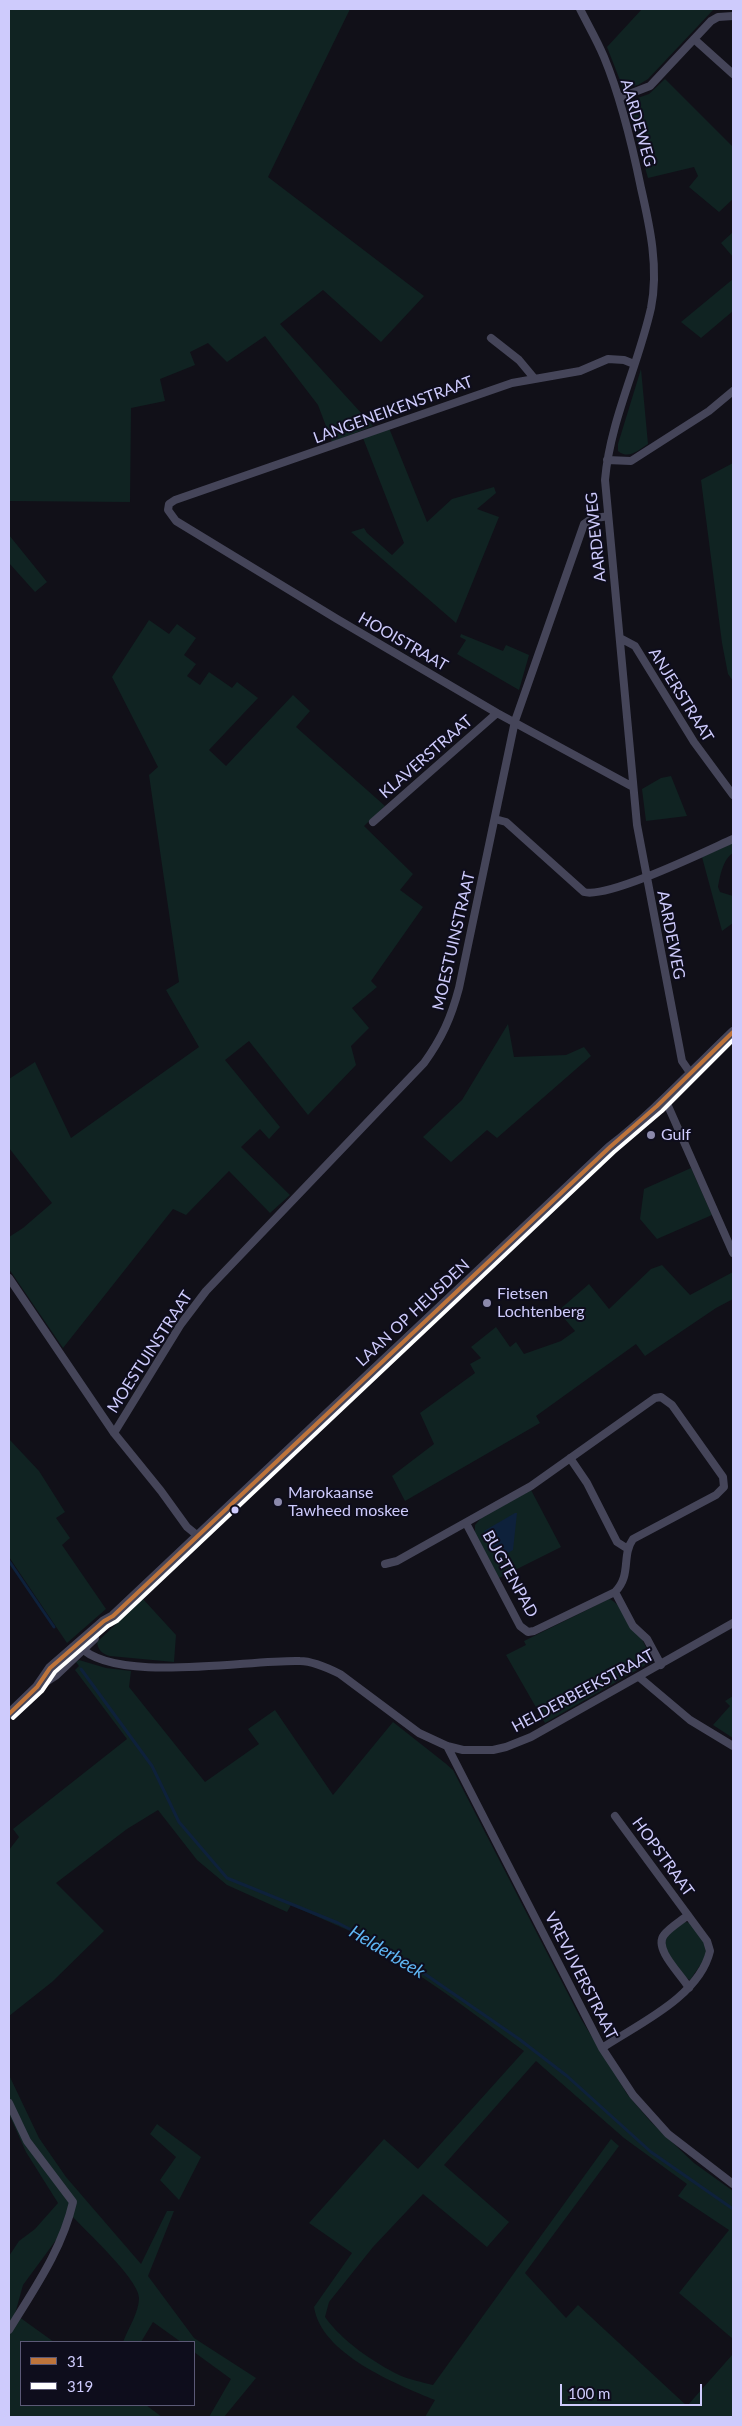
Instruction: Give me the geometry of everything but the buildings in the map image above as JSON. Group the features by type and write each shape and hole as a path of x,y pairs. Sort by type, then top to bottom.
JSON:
{"street":[{"name":"AARDEWEG","path":"580,9 604,56 619,98 648,218 654,269 651,308 607,460 605,480 633,787 645,876 682,1061 691,1074"},
{"path":"619,98 650,86 711,21 733,16"},
{"path":"694,39 733,74"},
{"path":"490,338 519,360 534,378"},
{"name":"LANGENEIKENSTRAAT","path":"168,510 169,504 175,500 512,383 580,371 608,359 624,360 634,364"},
{"path":"607,460 631,461 702,416 733,391"},
{"name":"HOOISTRAAT","path":"168,510 176,521 337,619 497,713 633,787"},
{"name":"MOESTUINSTRAAT","path":"114,1433 181,1324 206,1291 424,1064 441,1040 452,1014 459,988 514,721 584,524 591,519 608,516"},
{"name":"ANJERSTRAAT","path":"620,638 634,646 694,742 733,794"},
{"name":"KLAVERSTRAAT","path":"373,822 497,713"},
{"path":"495,819 506,822 584,892 592,894 604,892 733,839"},
{"name":"LAAN OP HEUSDEN","path":"9,1714 37,1687 55,1675 80,1647 107,1626 112,1616 610,1147 632,1130 665,1099 733,1032"},
{"path":"665,1099 733,1253"},
{"path":"9,1278 114,1433 161,1491 187,1527 198,1536"},
{"name":"BUGTENPAD","path":"385,1564 398,1562 531,1486 651,1400 661,1397 672,1405 719,1469 724,1483 721,1492 637,1537 628,1549"},
{"path":"570,1458 587,1483 617,1542 628,1549 625,1577 615,1592 633,1626 647,1639 661,1665"},
{"name":"BUGTENPAD","path":"466,1523 520,1626 528,1632 540,1629 615,1592"},
{"name":"HELDERBEEKSTRAAT","path":"80,1647 99,1660 131,1665 172,1668 302,1661 327,1667 350,1681 419,1734 447,1746 478,1751 506,1747 530,1737 639,1678 733,1623"},
{"path":"639,1678 690,1720 733,1746"},
{"name":"VREVIJVERSTRAAT","path":"447,1746 602,2048 634,2095 668,2134 732,2182"},
{"name":"HOPSTRAAT","path":"602,2048 679,1999 689,1988 708,1957 710,1948 615,1816"},
{"name":"HOPSTRAAT","path":"688,1915 666,1933 661,1944 663,1952 689,1988"},
{"path":"9,2103 27,2141 73,2202 67,2228 48,2266 9,2330"}],"green space":[{"path":"9,9 350,9 268,177 424,296 381,342 323,290 280,324 373,426 332,442 318,405 265,336 227,362 208,343 190,352 195,365 160,379 165,401 131,408 130,502 9,501"},
{"path":"642,9 714,9 648,79 638,85 623,88 607,47"},
{"path":"665,79 733,147 733,199 719,212 689,187 698,176 694,167 648,178 627,105 632,100 649,94"},
{"path":"733,232 733,257 721,243"},
{"path":"733,279 733,311 701,338 681,322"},
{"path":"641,369 648,444 626,455 618,451 618,444"},
{"path":"389,428 427,522 452,499 494,487 496,493 477,509 499,517 456,623 351,532 364,528 367,533 392,555 404,543 363,438"},
{"path":"733,463 733,681 728,674 722,643 701,480"},
{"path":"9,535 47,582 35,592 9,563"},
{"path":"149,620 169,634 177,624 196,638 184,655 196,664 187,676 200,685 209,672 232,688 237,682 258,698 209,750 226,766 293,695 310,711 296,727 385,806 364,826 413,874 400,890 423,907 371,981 377,987 352,1008 369,1028 351,1046 356,1065 308,1115 249,1041 225,1060 280,1127 269,1139 260,1129 241,1147 290,1195 270,1213 229,1171 186,1215 173,1209 63,1348 9,1269 9,1237 23,1228 52,1203 9,1148 9,1079 35,1062 71,1138 199,1047 166,990 179,982 149,775 158,767 112,677"},
{"path":"461,634 503,651 506,645 529,655 519,690 457,654 466,640 460,637"},
{"path":"671,776 687,816 646,821 642,789 661,778"},
{"path":"733,843 733,853 724,863 718,887 720,892 733,896 733,923 722,931 702,857"},
{"path":"508,1024 514,1057 566,1055 584,1047 591,1056 497,1138 487,1130 451,1162 423,1137 462,1100"},
{"path":"691,1168 712,1215 657,1239 640,1219 644,1189"},
{"path":"662,1265 690,1295 733,1272 733,1299 716,1308 645,1356 636,1344 536,1416 540,1423 405,1501 392,1476 434,1444 420,1413 475,1373 470,1364 481,1358 471,1347 496,1327 510,1347 516,1342 524,1354 561,1341 575,1331 558,1311 589,1284 609,1309 651,1269"},
{"path":"9,1439 39,1471 65,1512 56,1518 70,1538 62,1545 106,1609 67,1643 9,1557"},
{"path":"531,1490 561,1547 499,1578 475,1533 475,1525 481,1518"},
{"path":"143,1599 176,1635 174,1662 110,1656 103,1653 98,1647 97,1642"},
{"path":"609,1599 620,1608 641,1637 650,1661 545,1723 506,1655 526,1645 524,1641"},
{"path":"79,1660 106,1668 131,1671 129,1687 205,1782 259,1744 248,1729 275,1710 333,1795 393,1722 445,1763 453,1770 581,2019 627,2094 651,2122 694,2163 733,2191 733,2339 679,2293 729,2230 678,2196 687,2184 624,2138 536,2061 444,2165 509,2222 487,2247 423,2194 373,2247 329,2302 325,2317 332,2326 359,2350 389,2370 403,2377 433,2385 611,2139 619,2146 525,2273 566,2318 578,2305 687,2406 733,2354 733,2417 425,2417 435,2400 381,2376 362,2365 330,2339 320,2324 314,2307 352,2253 309,2223 384,2139 418,2169 524,2051 423,1978 359,1942 361,1936 291,1905 287,1912 227,1885 197,1860 158,1810 127,1829 56,1883 104,1931 52,1982 9,2016 9,1850 19,1837 13,1829 127,1739 75,1670 79,1666 76,1662"},
{"path":"733,1696 733,1738 713,1725 730,1706 725,1701"},
{"path":"685,1922 691,1923 706,1944 707,1955 690,1980 676,1965 665,1946 672,1932"},
{"path":"9,2075 39,2138 66,2177 141,2264 167,2211 174,2211 148,2276 194,2338 256,2378 224,2417 209,2417 231,2379 195,2353 195,2341 180,2341 153,2322 142,2341 123,2341 139,2303 137,2290 122,2269 73,2217 23,2285 15,2314 53,2341 20,2341 20,2406 147,2406 162,2417 9,2417 9,2256 19,2241 35,2229 58,2203 26,2152 9,2114"},
{"path":"157,2124 201,2157 179,2200 160,2180 176,2157 150,2134"}],"water":[{"path":"517,1513 513,1550 497,1559 484,1531"}],"waterway":[{"name":"Helderbeek","path":"9,1561 54,1627"},
{"name":"Helderbeek","path":"81,1669 152,1766 179,1822 227,1878 338,1923 390,1950 519,2039 567,2076 651,2152 733,2209"}],"transit line":[{"name":"31","path":"9,1714 37,1687 50,1668 104,1621 113,1616 610,1147 657,1106 733,1032"},
{"name":"319","path":"13,1718 42,1691 55,1672 108,1626 117,1621 614,1152 662,1111 733,1040"}],"place":[{"name":"Gulf","path":"651,1135"},
{"name":"Fietsen Lochtenberg","path":"487,1303"},
{"name":"Marokaanse Tawheed moskee","path":"278,1502"}]}
